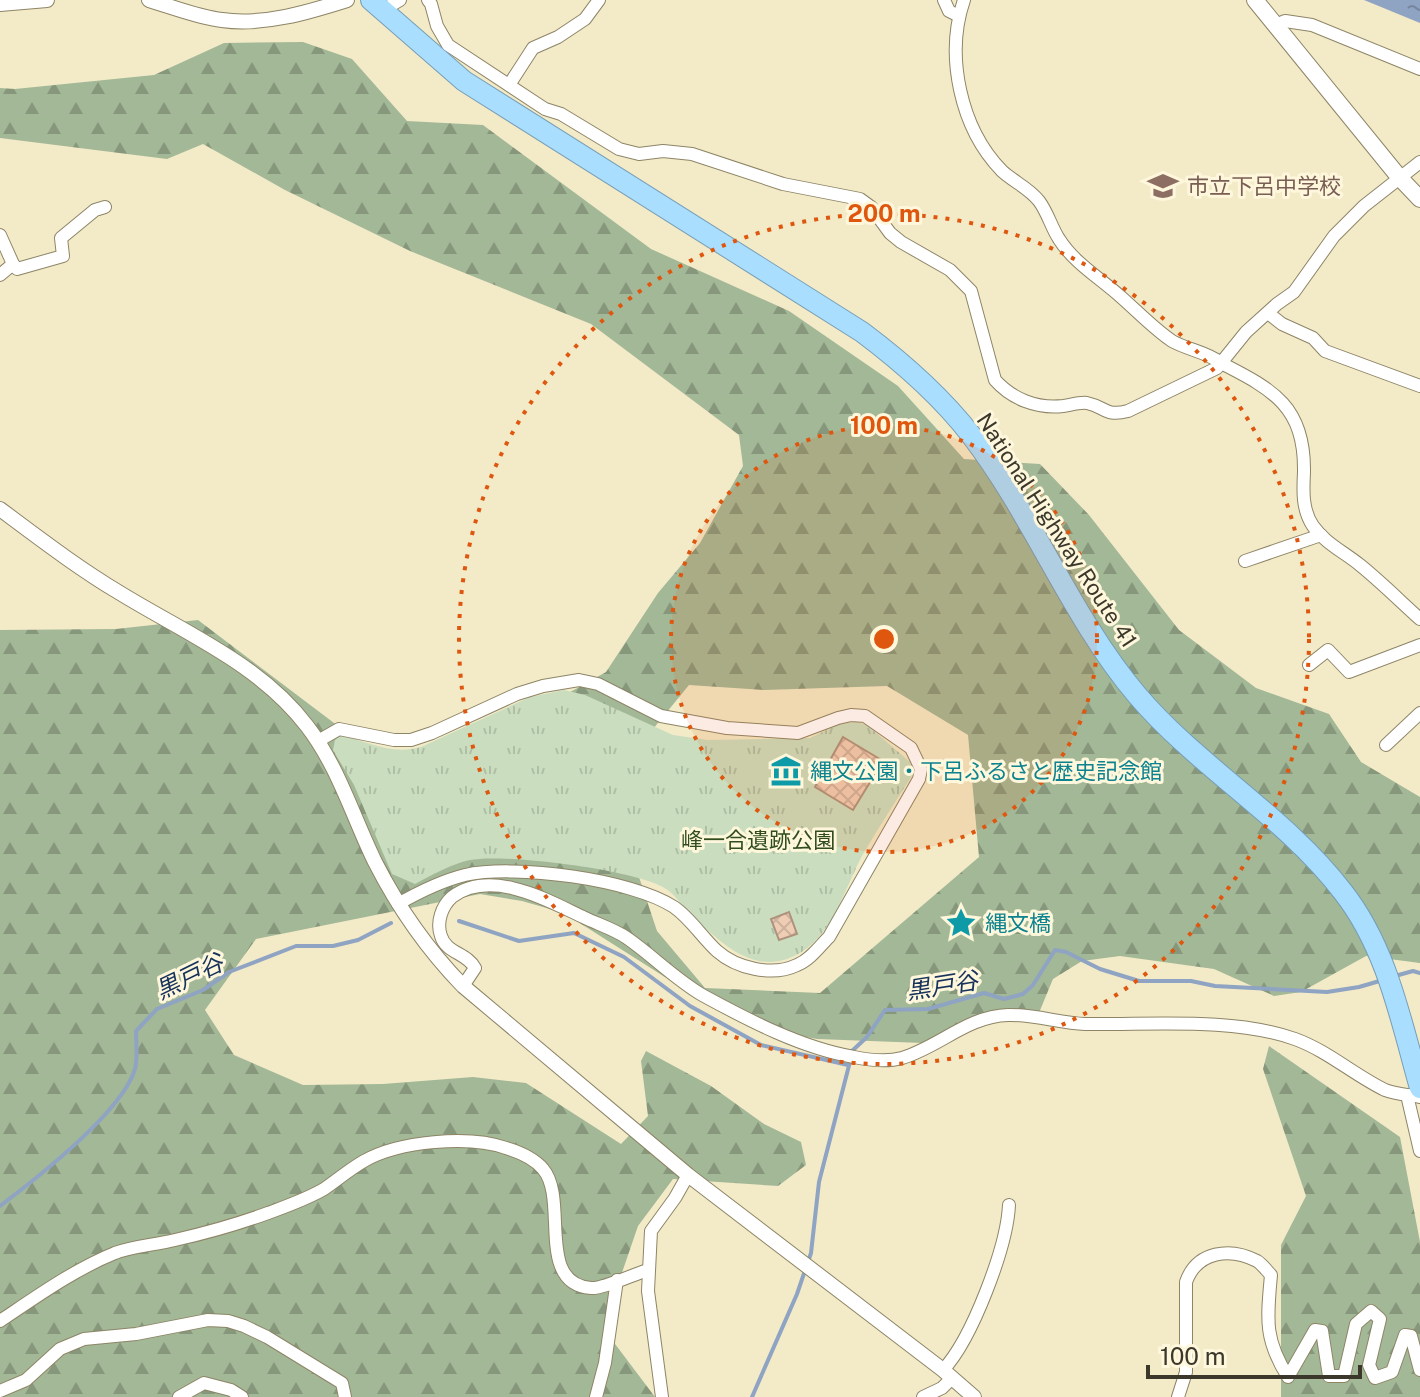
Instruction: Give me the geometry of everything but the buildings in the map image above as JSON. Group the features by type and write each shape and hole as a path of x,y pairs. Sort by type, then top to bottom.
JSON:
{"highway":[{"name":"National Highway Route 41","path":"376,5 464,81 862,332 903,363 939,398 993,466 1098,641 1138,696 1190,748 1303,848 1344,892 1382,960 1395,1000 1416,1093"}],"main road":[{"path":"1255,0 1420,199"}],"street":[{"path":"0,4 47,0"},
{"path":"149,0 170,3 207,17 240,21 274,17 347,0"},
{"path":"376,5 400,0"},
{"path":"428,0 448,45 545,109 561,114 619,149 639,154 663,151 692,154 783,184 860,199 871,207 890,233 950,270 971,291 995,380 1002,389 1023,401 1054,407 1090,403 1115,415 1217,368 1246,332 1294,292 1334,236 1420,162"},
{"path":"509,85 533,48 558,37 585,19 599,0"},
{"path":"944,0 949,11 959,16"},
{"path":"964,0 959,16 957,68 960,90 972,126 1002,170 1039,200 1058,238 1074,258 1171,340 1261,383 1293,413 1304,455 1303,494 1307,513 1321,535 1359,564 1420,619"},
{"path":"1276,25 1285,21 1312,25 1420,69"},
{"path":"0,235 17,269 63,256 61,238 95,210 105,207"},
{"path":"0,275 13,264"},
{"path":"1268,313 1282,324 1313,338 1325,351 1420,386"},
{"path":"0,509 109,587 241,665 283,699 318,741 414,931 463,986 688,1175 974,1397"},
{"path":"1245,561 1321,535"},
{"path":"1309,665 1328,650 1349,672 1420,645"},
{"path":"318,741 339,729 394,740 411,740 517,694 579,680 598,684 661,716 727,728 798,733 838,718 865,716 911,748 921,769 919,779 829,937 796,966 773,970 731,963 674,907 626,887 548,874 486,872 463,876 432,886 398,904"},
{"path":"1386,745 1420,713"},
{"path":"463,986 475,968 468,959 451,950 441,936 443,907 464,891 479,887 510,888 547,899 624,936 701,995 785,1036 853,1057 876,1060 901,1058 984,1018 1009,1014 1082,1024 1161,1023 1222,1027 1293,1038 1315,1047 1387,1091 1416,1093 1420,1151"},
{"path":"0,1321 89,1266 119,1252 226,1227 270,1212 322,1190 379,1154 461,1140 507,1148 531,1158 544,1170 552,1186 558,1260 563,1271 576,1284 590,1288 604,1287 648,1270"},
{"path":"662,1397 648,1291 651,1231 688,1175"},
{"path":"923,1397 942,1388 969,1330 1008,1225 1009,1205"},
{"path":"1178,1397 1186,1372 1186,1282 1191,1267 1205,1256 1232,1254 1258,1262 1271,1275 1267,1326 1277,1359 1288,1377 1315,1330 1322,1331 1329,1376 1344,1376 1356,1324 1371,1311 1380,1319 1369,1365 1375,1378 1392,1372 1405,1335 1411,1336 1420,1370"},
{"path":"596,1397 605,1363 617,1280"},
{"path":"0,1391 26,1380 60,1349 84,1339 136,1334 208,1320 228,1321 267,1337 342,1383 345,1397"},
{"path":"179,1397 204,1383 231,1390 242,1397"}],"green space":[{"path":"303,42 352,59 407,121 483,125 651,249 789,311 898,386 964,459 1040,464 1089,515 1179,630 1256,688 1329,714 1361,762 1420,797 1420,963 1366,956 1301,992 1274,996 1214,969 1120,956 1082,961 1053,979 1036,1020 1003,1019 923,1043 817,1039 750,1027 564,913 522,901 480,894 256,939 205,1010 234,1055 303,1085 383,1084 473,1077 526,1083 621,1144 648,1116 641,1061 646,1051 711,1086 764,1124 801,1142 806,1165 778,1186 673,1179 638,1226 603,1328 655,1397 0,1397 0,630 116,629 198,620 379,757 378,771 522,719 606,672 658,593 700,543 743,466 739,435 591,324 410,251 285,190 203,144 167,159 0,138 0,88 154,75 224,43","holes":["689,685 764,690 887,686 968,735 979,857 820,993 705,988 657,931 608,784"]},
{"name":"峰一合遺跡公園","path":"564,690 585,695 673,735 708,740 810,738 841,723 857,722 867,725 910,762 913,774 862,856 824,930 806,949 772,962 741,955 726,946 669,891 629,875 539,861 487,858 456,864 415,884 392,874 354,785 333,750 335,740 342,735 391,749 421,747 530,697"},
{"path":"1269,1046 1400,1137 1420,1242 1420,1397 1281,1397 1281,1245 1306,1196 1263,1069"}],"water":[{"path":"1364,0 1420,0 1420,23"}],"waterway":[{"name":"黒戸谷","path":"459,921 519,941 574,933 624,957 690,1006 761,1045 848,1065"},
{"name":"黒戸谷","path":"0,1206 76,1143 114,1104 135,1069 136,1031 157,1009 203,990 229,972 296,946 333,946 358,940 391,923"},
{"name":"黒戸谷","path":"752,1397 797,1294 811,1253 819,1182 853,1050 867,1037 885,1010 928,1009 984,993 1004,999 1023,994 1033,985 1055,950 1139,981 1191,981 1215,986 1327,992 1383,980"},
{"name":"黒戸谷","path":"1395,976 1413,971 1420,973"}],"place":[{"name":"市立下呂中学校","path":"1163,186"},
{"name":"縄文公園・下呂ふるさと歴史記念館","path":"786,771"},
{"name":"縄文橋","path":"961,923"}]}
